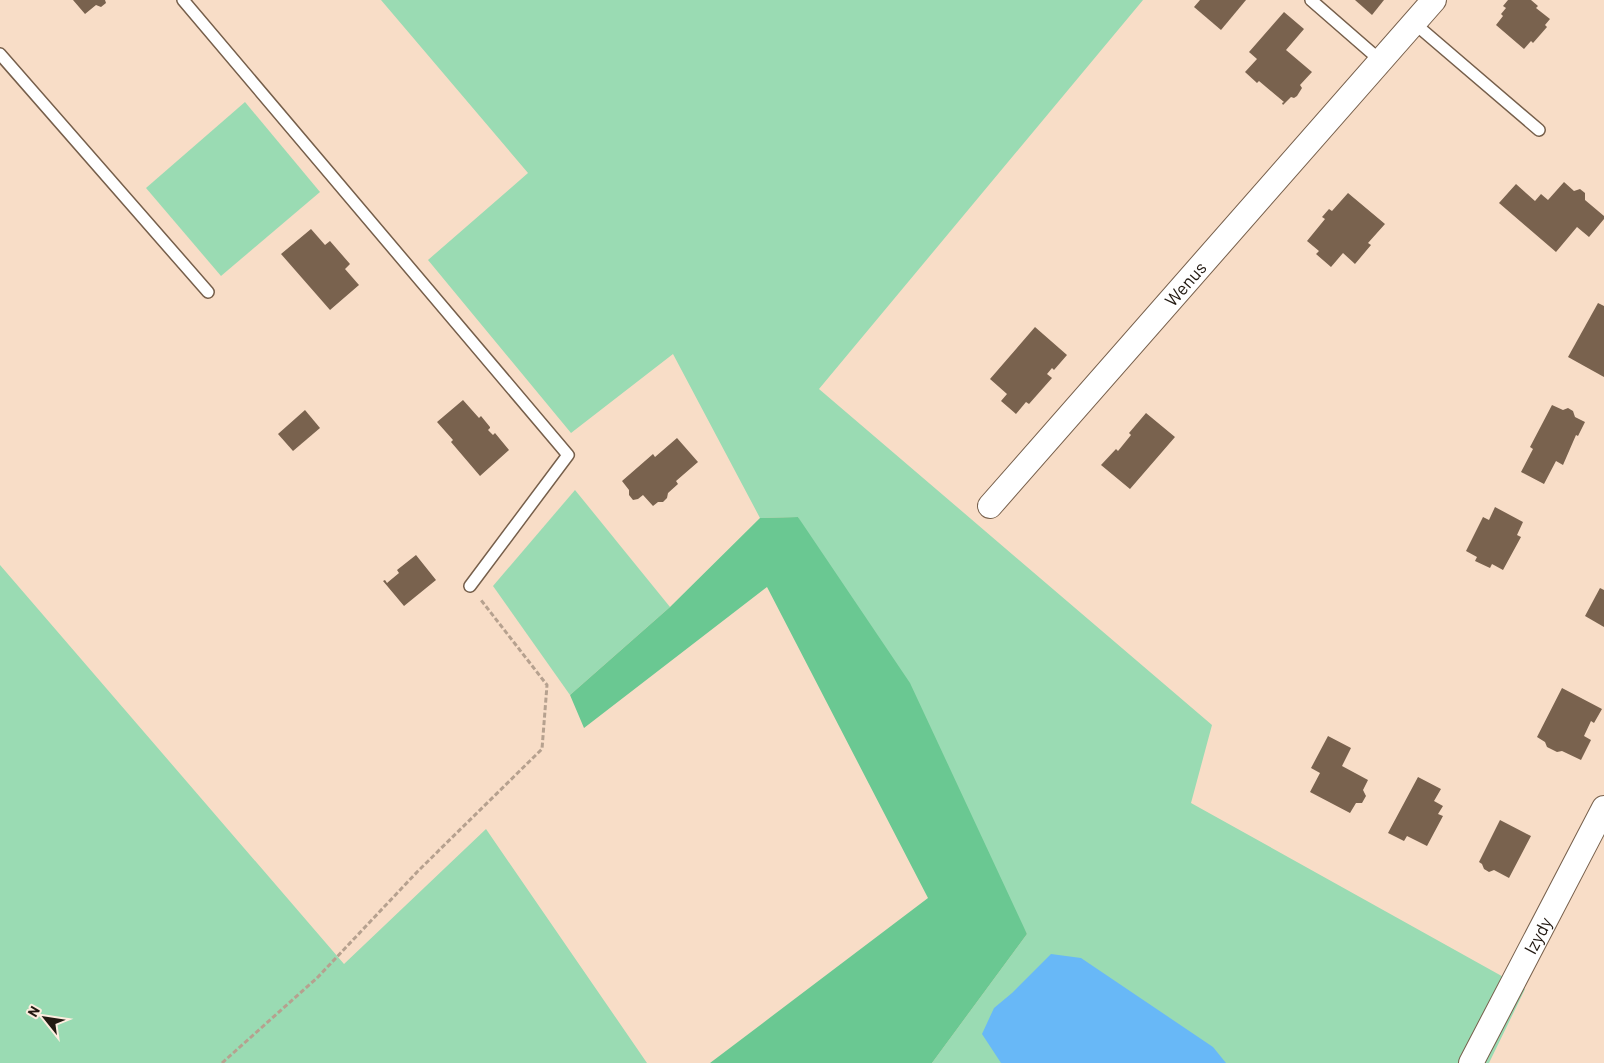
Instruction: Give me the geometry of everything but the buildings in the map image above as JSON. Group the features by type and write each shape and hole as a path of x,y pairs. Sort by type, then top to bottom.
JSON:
{"street":[{"name":"Wenus","path":"990,506 1434,0"},
{"name":"Izydy","path":"1471,1063 1604,808"}],"lane":[{"path":"183,0 568,456 470,586"},
{"path":"1311,0 1381,61"},
{"path":"1414,23 1539,130"},
{"path":"0,54 208,292"}],"path":[{"path":"222,1063 317,978 418,870 542,749 547,685 470,586"}],"green space":[{"path":"381,0 1143,0 819,389 1212,725 1191,803 1525,989 1489,1063 932,1063 1027,934 798,517 760,518 673,354 571,433 428,260 528,173"},
{"path":"245,102 320,192 221,276 146,188"},
{"path":"575,490 670,607 570,695 493,586"},
{"path":"798,517 910,683 1027,934 932,1063 710,1063 928,898 767,587 584,728 570,695 670,607 760,518"},
{"path":"0,565 344,964 486,829 647,1063 0,1063"}],"water":[{"path":"1051,954 1081,958 1213,1047 1226,1063 1001,1063 982,1034 994,1008"}]}
